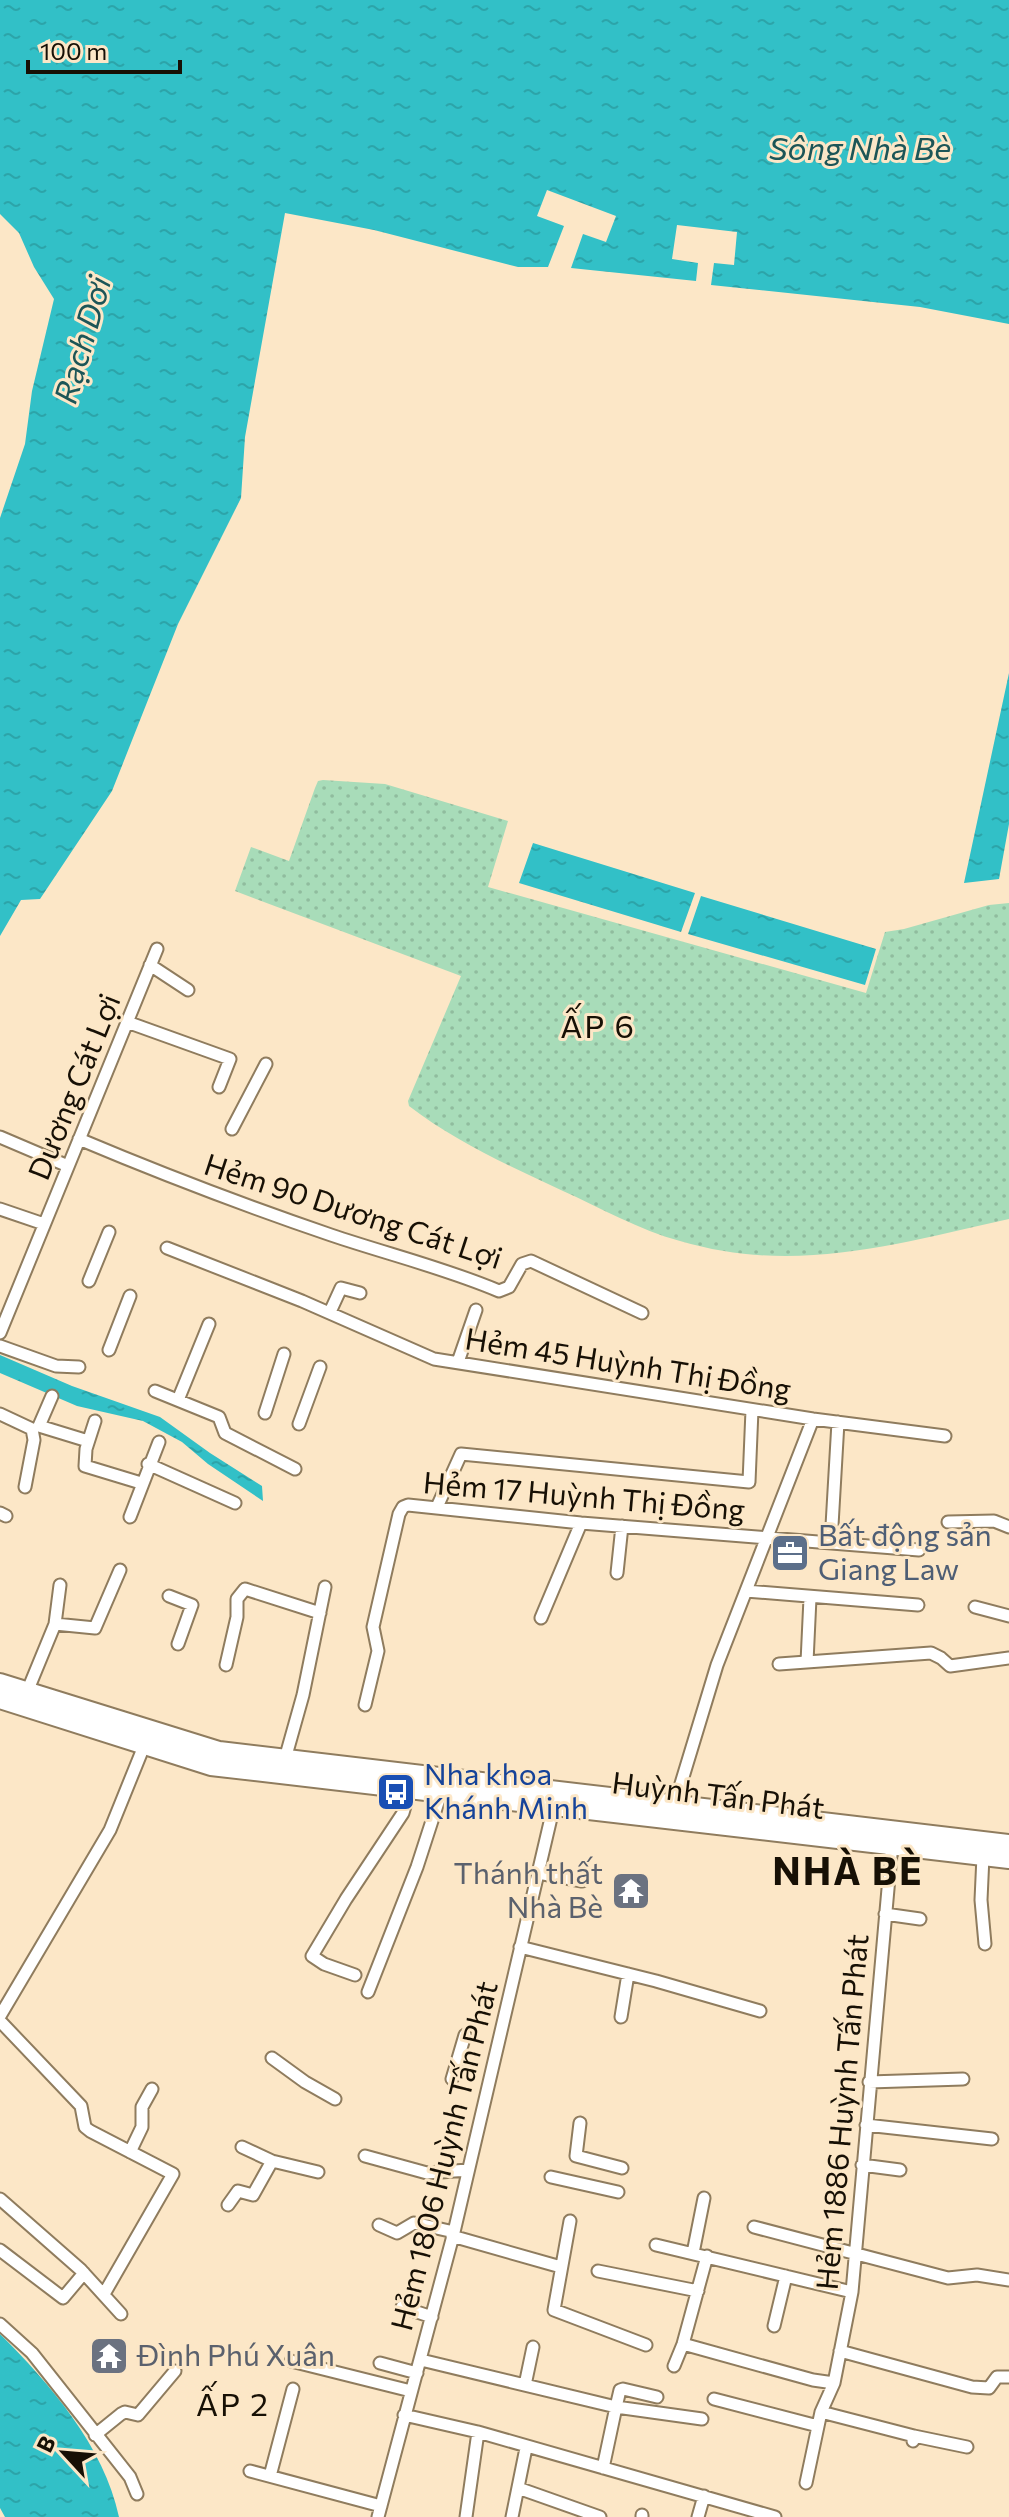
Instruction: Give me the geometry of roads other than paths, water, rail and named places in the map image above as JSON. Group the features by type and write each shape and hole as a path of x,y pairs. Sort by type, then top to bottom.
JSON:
{"main road":[{"name":"Huỳnh Tấn Phát","path":"0,1683 147,1738 211,1766 554,1805 672,1812 1009,1844"},
{"name":"Huỳnh Tấn Phát","path":"0,1699 147,1738 219,1751 1009,1859"}],"street":[{"name":"Dương Cát Lợi","path":"0,1333 4,1309 44,1224 157,949"},
{"path":"150,965 188,990"},
{"path":"127,1022 230,1059 219,1087"},
{"path":"232,1129 266,1064"},
{"path":"0,1137 68,1166"},
{"name":"Hẻm 90 Dương Cát Lợi","path":"79,1139 238,1203 460,1275 499,1291 509,1287 522,1264 531,1261 642,1313"},
{"path":"0,1209 44,1224"},
{"path":"89,1281 109,1232"},
{"name":"Hẻm 45 Huỳnh Thị Đồng","path":"167,1248 330,1312 434,1359 752,1410 945,1436"},
{"path":"330,1312 341,1288 360,1293"},
{"path":"109,1350 130,1296"},
{"path":"458,1362 476,1310"},
{"path":"178,1400 209,1324"},
{"path":"0,1346 56,1366 79,1367"},
{"path":"265,1413 284,1354"},
{"path":"299,1424 320,1367"},
{"path":"155,1391 219,1417 225,1433 295,1469"},
{"path":"52,1396 39,1426 88,1441"},
{"path":"437,1507 461,1454 749,1482 752,1410"},
{"path":"0,1414 29,1426 33,1433 25,1487"},
{"path":"672,1812 712,1680 813,1419"},
{"path":"95,1421 88,1441 85,1466 141,1483"},
{"path":"831,1543 838,1422"},
{"path":"130,1517 159,1442"},
{"path":"148,1464 235,1503"},
{"name":"Hẻm 17 Huỳnh Thị Đồng","path":"365,1705 378,1651 373,1627 403,1507 437,1507 581,1523 919,1550"},
{"path":"948,1522 994,1521 1009,1527"},
{"path":"541,1618 581,1523"},
{"path":"617,1573 622,1526"},
{"path":"55,1624 95,1628 120,1570"},
{"path":"27,1692 55,1624 60,1585"},
{"path":"285,1759 303,1695 325,1587"},
{"path":"226,1665 237,1617 237,1599 245,1589 320,1613"},
{"path":"746,1591 918,1605"},
{"path":"169,1596 192,1605 178,1644"},
{"path":"807,1662 810,1598"},
{"path":"975,1607 1009,1616"},
{"path":"779,1664 931,1653 950,1666 1009,1658"},
{"path":"104,2294 173,2174 85,2127 81,2106 0,2019 110,1830 147,1738"},
{"path":"355,1975 312,1956 403,1813 410,1789"},
{"path":"368,1992 417,1867 441,1793"},
{"name":"Hẻm 1806 Huỳnh Tấn Phát","path":"380,2512 453,2234 554,1805"},
{"name":"Hẻm 1886 Huỳnh Tấn Phát","path":"806,2483 821,2412 834,2383 852,2292 892,1844"},
{"path":"983,1856 981,1900 985,1944"},
{"path":"538,1873 582,1881"},
{"path":"885,1914 920,1919"},
{"path":"520,1947 760,2011"},
{"path":"621,2017 628,1974"},
{"path":"452,2079 465,2035"},
{"path":"272,2058 335,2099"},
{"path":"869,2082 963,2079"},
{"path":"130,2152 142,2127 142,2107 152,2089"},
{"path":"580,2123 576,2156 622,2168"},
{"path":"866,2125 992,2139"},
{"path":"242,2147 272,2161 318,2172"},
{"path":"365,2156 427,2173 468,2170"},
{"path":"228,2205 238,2191 253,2195 272,2161"},
{"path":"862,2165 900,2170"},
{"path":"551,2177 618,2192"},
{"path":"693,2253 704,2198"},
{"path":"2,2205 84,2273 121,2314"},
{"path":"570,2221 554,2307 556,2312 646,2345"},
{"path":"379,2225 397,2233 414,2223 561,2267"},
{"path":"754,2227 948,2278 977,2275 1009,2280"},
{"path":"656,2245 852,2292"},
{"path":"0,2250 63,2298 84,2273"},
{"path":"674,2366 707,2256"},
{"path":"598,2271 698,2291"},
{"path":"774,2326 786,2276"},
{"path":"402,2307 432,2317"},
{"path":"0,2324 32,2353 130,2477 137,2494"},
{"path":"683,2344 834,2383"},
{"path":"525,2385 533,2347"},
{"path":"840,2351 972,2387 989,2388 997,2377 1009,2377"},
{"path":"421,2360 616,2407 702,2419"},
{"path":"291,2361 411,2391"},
{"path":"380,2363 417,2373"},
{"path":"95,2435 125,2412 138,2415 175,2371"},
{"path":"270,2476 293,2389"},
{"path":"603,2468 620,2390 657,2397"},
{"path":"714,2399 818,2426"},
{"path":"821,2412 914,2438 967,2447"},
{"path":"404,2415 478,2432 704,2496 747,2513 775,2517"},
{"path":"466,2517 478,2432"},
{"path":"512,2517 526,2448"},
{"path":"250,2471 380,2512"},
{"path":"518,2488 600,2517"},
{"path":"698,2517 704,2496"}],"water":[{"name":"Sông Nhà Bè","path":"0,0 1009,0 1009,324 920,307 711,285 714,263 734,265 737,232 677,225 672,259 698,263 696,281 571,268 583,234 606,242 616,216 547,190 537,216 564,226 548,267 518,267 374,230 285,213 245,437 241,498 178,624 112,791 40,899 21,900 0,936 0,518 25,444 32,391 54,299 34,267 19,233 0,214"},
{"path":"1009,673 1009,824 999,879 964,883"},
{"path":"533,843 695,893 681,932 519,883"},
{"path":"701,896 876,949 865,985 688,934"},
{"path":"0,1355 72,1386 160,1417 262,1486 263,1501 208,1464 182,1442 143,1421 77,1406 0,1373"},
{"path":"0,2334 56,2395 88,2441 112,2491 119,2517 5,2517 0,2508"}],"place":[{"name":"Bất động sản Giang Law","path":"790,1553"},
{"name":"Nha khoa Khánh Minh","path":"396,1792"},
{"name":"Thánh thất Nhà Bè","path":"631,1891"},
{"name":"Đình Phú Xuân","path":"109,2356"}],"district":[{"name":"ẤP 6","path":"598,1027"},
{"name":"NHÀ BÈ","path":"848,1872"},
{"name":"ẤP 2","path":"233,2405"}],"water label":[{"name":"Rạch Dơi","path":"83,340"}]}
